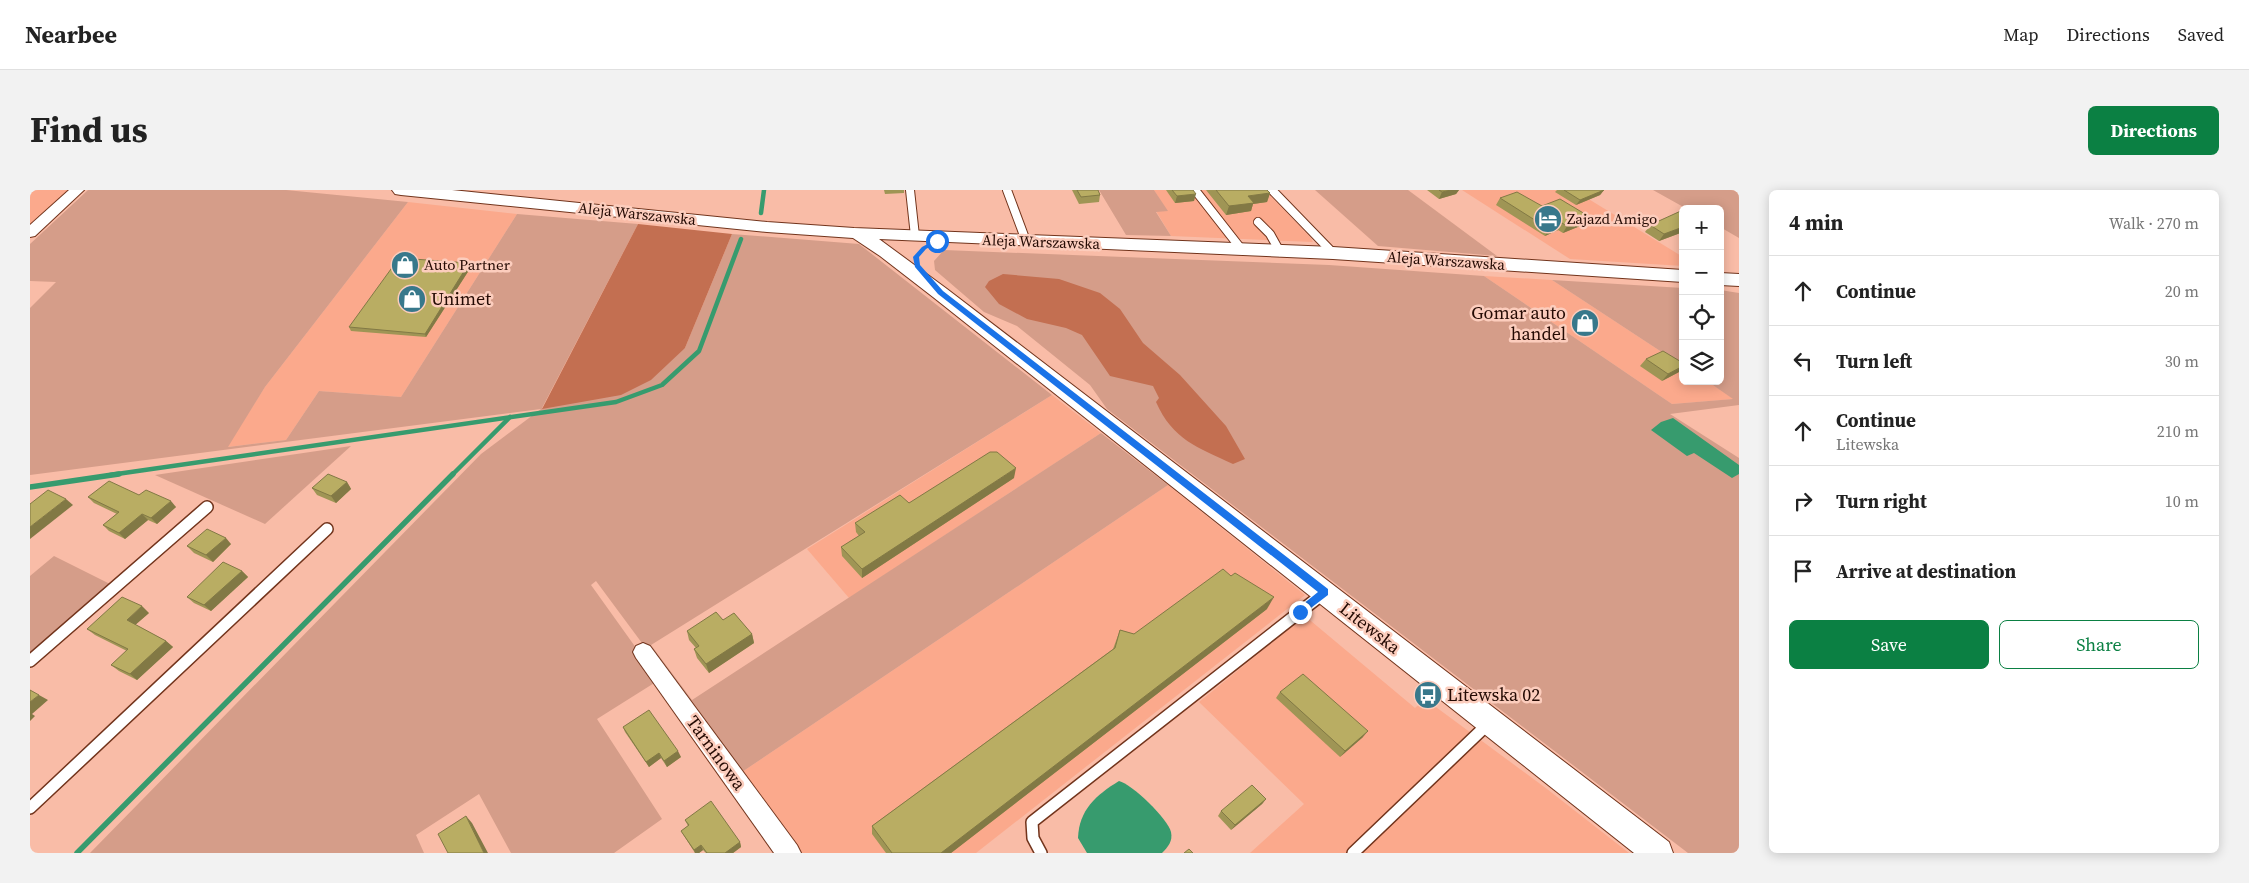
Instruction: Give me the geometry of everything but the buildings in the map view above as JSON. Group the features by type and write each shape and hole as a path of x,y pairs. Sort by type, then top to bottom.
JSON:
{"street":[{"path":"30,233 77,190"},
{"name":"Aleja Warszawska","path":"401,190 442,192 768,227 854,233 1333,253 1679,276"},
{"path":"854,233 874,242 940,293"},
{"path":"898,260 892,243 908,236"},
{"path":"908,236 906,253 940,293"},
{"path":"917,266 916,257 919,252 930,244 944,238"},
{"name":"Litewska","path":"940,293 1658,853"},
{"name":"Tarninowa","path":"643,652 788,853"}],"lane":[{"path":"908,236 910,190"},
{"path":"1007,190 1026,241"},
{"path":"1195,190 1242,250"},
{"path":"1272,190 1333,253"},
{"path":"1258,222 1270,234 1280,252"},
{"path":"30,661 207,508"},
{"path":"30,808 327,529"},
{"path":"1041,853 1033,838 1032,822 1324,592"},
{"path":"1353,853 1491,722"}],"shaded area":[{"path":"30,190 70,190 30,225"},
{"path":"88,190 286,190 408,202 265,387 228,447 286,440 319,391 401,397 517,214 638,224 542,408 685,348 732,234 859,244 1052,395 651,645 692,700 1101,433 1168,485 739,774 596,581 591,585 659,680 597,719 662,819 614,853 511,853 479,794 416,835 424,853 90,853 481,454 541,409 30,475 30,308 56,282 30,281 30,244"},
{"path":"1099,190 1154,190 1168,211 1156,212 1171,236 1126,235"},
{"path":"1154,190 1265,190 1313,242 1171,236 1156,211 1167,211"},
{"path":"1315,190 1408,190 1497,256 1378,246"},
{"path":"1462,190 1574,190 1679,255 1679,266 1570,259"},
{"path":"1653,190 1739,190 1739,238 1724,229 1724,205 1680,205"},
{"path":"408,202 517,214 401,397 319,391 286,440 227,447 265,387"},
{"path":"638,224 732,234 685,348 651,380 621,395 542,409"},
{"path":"944,250 1329,265 1484,276 1672,404 1733,399 1713,385 1724,385 1724,291 1739,293 1739,405 1670,414 1739,458 1739,853 1688,853 1107,409 1090,385 1017,326 984,312 935,270 934,261"},
{"path":"1003,274 1059,279 1100,293 1120,309 1143,343 1180,375 1226,426 1245,459 1233,464 1187,441 1178,434 1163,415 1156,402 1159,398 1153,386 1110,376 1082,335 1066,328 1027,319 999,304 985,287 989,281"},
{"name":"Gomar auto handel","path":"1484,276 1552,280 1679,363 1679,385 1713,385 1734,399 1672,404"},
{"path":"1552,280 1679,288 1679,363"},
{"path":"1052,395 1101,433 849,598 807,549"},
{"path":"1673,418 1739,465 1739,474 1732,478 1694,453 1687,456 1651,430 1661,422"},
{"path":"351,446 265,524 155,475"},
{"path":"1168,485 1305,595 976,853 798,853 739,774"},
{"path":"54,556 110,584 30,654 30,576"},
{"path":"1305,616 1415,708 1425,699 1547,789 1629,853 1250,853 1304,804 1199,702"},
{"path":"1119,781 1140,795 1157,811 1168,826 1171,832 1171,841 1162,853 1087,853 1078,838 1082,819 1090,804"}],"waterway":[{"path":"761,213 764,190"},
{"path":"510,417 616,402 662,385 699,351 741,239"},
{"path":"110,475 510,417"},
{"path":"453,474 510,417"},
{"path":"30,487 119,474"},
{"path":"77,853 453,474"}],"place":[{"name":"Zajazd Amigo","path":"1548,219"},
{"name":"Auto Partner","path":"405,265"},
{"name":"Unimet","path":"412,299"},
{"name":"Gomar auto handel","path":"1585,323"},
{"name":"Litewska 02","path":"1428,695"}],"route":[{"path":"937,241 919,252 916,257 916,263 919,270 940,293 1324,592 1300,612"}]}
